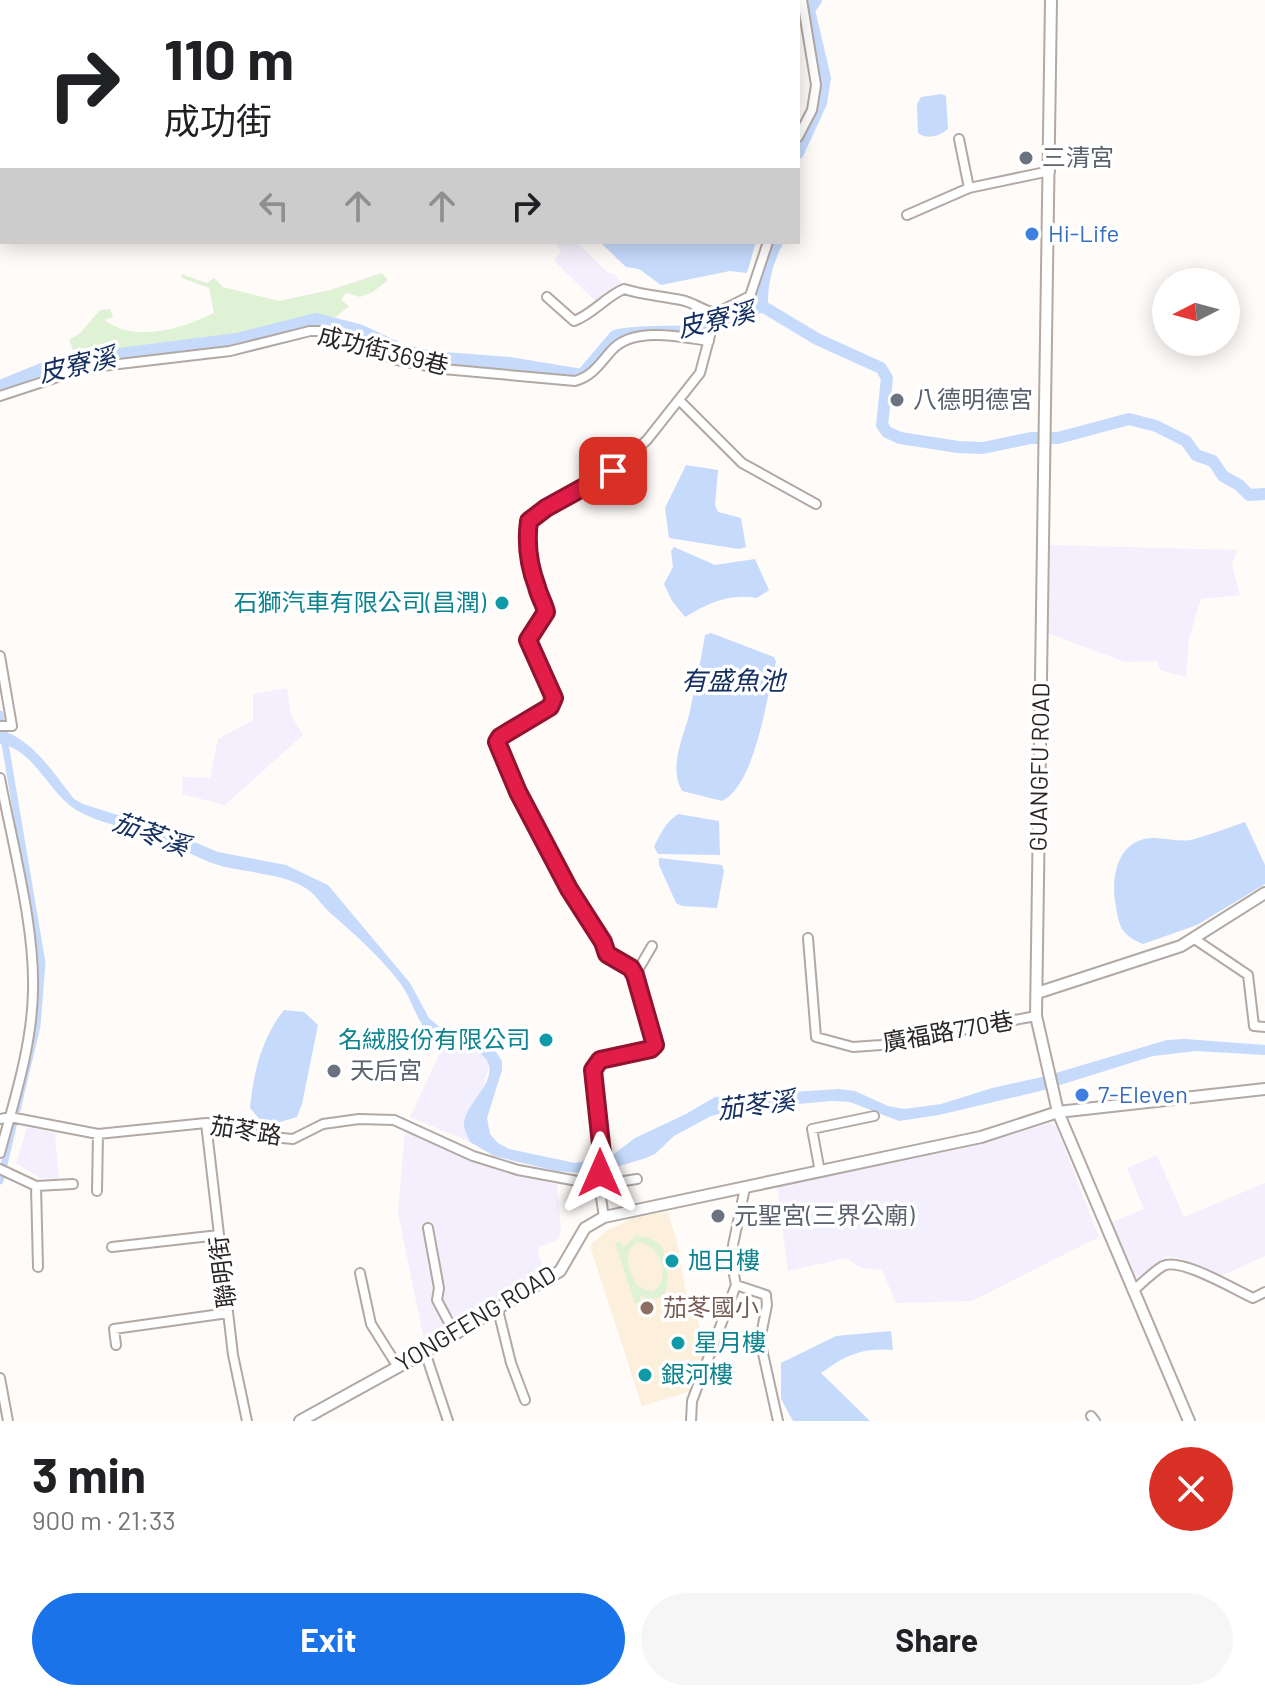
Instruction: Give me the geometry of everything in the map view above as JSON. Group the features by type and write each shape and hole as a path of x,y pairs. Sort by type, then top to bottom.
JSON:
{"street":[{"path":"800,133 812,110 816,85 802,0"},
{"path":"907,215 969,188 1050,171 1051,0"},
{"path":"959,139 969,188"},
{"name":"GUANGFU ROAD","path":"1050,171 1036,1016 1058,1112"},
{"path":"767,244 750,296 716,315 700,373 647,440 613,471 546,508 529,521 529,557 546,612 528,640 554,698 550,707 500,737 497,742 518,792 607,954 631,968 635,975 655,1045 651,1049 600,1060 593,1070 601,1157 599,1185 604,1217 981,1137 1058,1112 1265,1089"},
{"path":"547,297 574,321 624,289 646,296 684,300 716,315"},
{"name":"成功街369巷","path":"0,396 85,368 230,351 310,331 320,331 397,360 443,369 575,381 585,378 602,364 613,348 636,336 709,341"},
{"path":"679,400 742,463 816,504"},
{"path":"0,656 12,726 0,726"},
{"path":"0,778 33,970 30,1020 0,1153"},
{"path":"1037,993 1159,955 1193,938 1265,893"},
{"name":"廣福路770巷","path":"808,938 816,1037 853,1047 881,1045 1036,1016"},
{"path":"1193,938 1248,975 1254,1026 1265,1027"},
{"path":"635,975 652,946"},
{"path":"1058,1112 1189,1421"},
{"name":"茄苳路","path":"9,1116 24,1122 98,1134 206,1123 226,1125 261,1136 293,1139 323,1124 359,1119 394,1120 473,1156 518,1170 599,1185 637,1179"},
{"path":"820,1172 812,1129 874,1116"},
{"name":"聯明街","path":"206,1123 233,1355 247,1421"},
{"path":"97,1191 98,1134"},
{"path":"0,1169 36,1186 73,1184"},
{"path":"36,1186 38,1267"},
{"path":"691,1421 692,1401 736,1285 732,1264 733,1245 745,1188"},
{"name":"YONGFENG ROAD","path":"300,1421 498,1310 560,1271 585,1228 604,1217"},
{"path":"428,1228 439,1288 437,1300 455,1334"},
{"path":"112,1247 219,1235"},
{"path":"1133,1291 1162,1266 1173,1263 1253,1298 1265,1292"},
{"path":"360,1273 371,1324 398,1367"},
{"path":"736,1285 766,1295 760,1340 778,1421"},
{"path":"498,1310 511,1363 525,1400"},
{"path":"116,1345 114,1329 228,1313"},
{"path":"425,1352 448,1421"},
{"path":"0,1379 8,1421"}],"shaded area":[{"path":"556,244 579,244 622,284 595,301 554,261 561,251"},
{"path":"1050,545 1237,550 1232,565 1240,595 1201,599 1189,638 1186,677 1160,670 1157,661 1125,662 1047,633"},
{"path":"287,688 291,715 303,735 225,805 182,794 183,777 210,778 218,739 253,720 253,694"},
{"path":"445,1042 476,1050 489,1064 483,1088 466,1114 464,1125 470,1142 410,1117"},
{"path":"1050,1123 1056,1126 1099,1237 972,1301 896,1303 882,1270 861,1268 847,1258 788,1271 777,1187 964,1148"},
{"path":"27,1127 55,1133 59,1179 40,1178 16,1163"},
{"path":"405,1131 510,1171 557,1184 561,1228 559,1239 539,1247 545,1272 428,1341 424,1340 398,1213"},
{"path":"1157,1155 1184,1217 1265,1183 1265,1256 1218,1277 1179,1258 1166,1256 1135,1283 1110,1223 1144,1209 1127,1168"},
{"name":"茄苳國小","path":"668,1212 678,1246 687,1299 682,1302 686,1315 695,1314 708,1349 694,1390 642,1406 590,1246 606,1231 635,1217"}],"green space":[{"path":"382,273 388,280 373,292 360,297 346,293 341,300 349,306 336,317 314,316 235,337 128,351 114,352 114,344 73,350 69,340 80,333 100,310 110,309 113,317 105,320 117,327 144,332 174,328 214,313 209,288 182,278 181,274 207,283 214,278 223,287 279,301 330,290"},
{"path":"636,1236 648,1237 662,1246 668,1283 661,1296 640,1296 641,1302 635,1304 615,1243 621,1241 623,1247","holes":["637,1242 645,1244 657,1255 663,1271 662,1279 652,1292 637,1286 628,1263 632,1247"]}],"water":[{"path":"946,96 948,129 933,136 918,133 917,104 921,97"},
{"path":"602,244 755,244 747,273 730,271 661,285 639,269 626,267"},
{"path":"686,465 718,470 715,505 718,512 741,518 746,547 739,549 669,538 665,508"},
{"name":"有盛魚池","path":"674,547 715,565 755,559 769,590 757,598 720,600 685,617 664,584 673,567 671,551"},
{"name":"有盛魚池","path":"711,633 774,657 776,662 751,759 734,792 722,801 682,791 676,772 705,635"},
{"name":"茄苳溪","path":"0,730 33,749 74,799 83,804 168,831 218,852 286,865 328,885 410,983 429,1018 443,1030 478,1039 496,1052 502,1061 502,1070 487,1118 490,1134 509,1149 575,1163 610,1157 635,1138 715,1097 839,1089 855,1091 888,1106 904,1109 941,1104 1167,1040 1265,1045 1265,1055 1196,1051 1153,1056 1044,1090 939,1115 899,1121 850,1102 739,1109 711,1116 674,1136 655,1154 594,1174 556,1171 494,1156 470,1142 464,1125 469,1109 489,1076 486,1059 474,1049 441,1040 427,1031 392,973 311,892 279,877 218,865 157,838 76,810 57,793 32,762 0,744"},
{"path":"678,814 719,821 720,855 658,854 654,847 659,837"},
{"path":"1245,822 1265,865 1265,884 1197,925 1143,944 1125,932 1118,916 1114,890 1117,868 1126,850 1142,840 1191,840"},
{"path":"659,858 722,865 724,871 717,908 676,903 659,865"},
{"path":"284,1010 304,1012 318,1025 297,1117 280,1122 262,1122 250,1108 253,1082 264,1044"},
{"path":"891,1331 893,1350 855,1354 821,1373 870,1421 793,1421 781,1399 781,1363 836,1336"}],"waterway":[{"path":"800,149 821,103 825,78 809,10 816,0"},
{"path":"762,306 765,273 776,244"},
{"name":"皮寮溪","path":"762,306 817,339 881,368 887,378 882,425 887,432 900,438 983,448 1031,438 1058,438 1129,419 1156,426 1186,441 1196,455 1213,461 1223,476 1249,495 1265,494"},
{"name":"皮寮溪","path":"0,386 49,366 80,359 237,339 316,319 359,330 402,350 432,357 509,363 582,375 615,336 700,330 762,306"},
{"path":"0,714 42,963 37,1026 0,1181"}],"place":[{"name":"三清宮","path":"1026,158"},
{"name":"Hi-Life","path":"1032,234"},
{"name":"八德明德宮","path":"897,400"},
{"name":"石獅汽車有限公司(昌潤)","path":"502,603"},
{"name":"名絨股份有限公司","path":"546,1040"},
{"name":"天后宮","path":"334,1071"},
{"name":"7-Eleven","path":"1082,1095"},
{"name":"元聖宮(三界公廟)","path":"718,1216"},
{"name":"旭日樓","path":"672,1261"},
{"name":"茄苳國小","path":"647,1308"},
{"name":"星月樓","path":"678,1343"},
{"name":"銀河樓","path":"645,1375"}],"route":[{"path":"600,1173 602,1154 593,1070 595,1064 600,1060 651,1049 655,1045 653,1033 635,975 631,968 607,954 518,792 497,742 500,737 550,707 554,698 528,640 546,616 546,607 529,557 529,521 535,514 613,471"}]}
